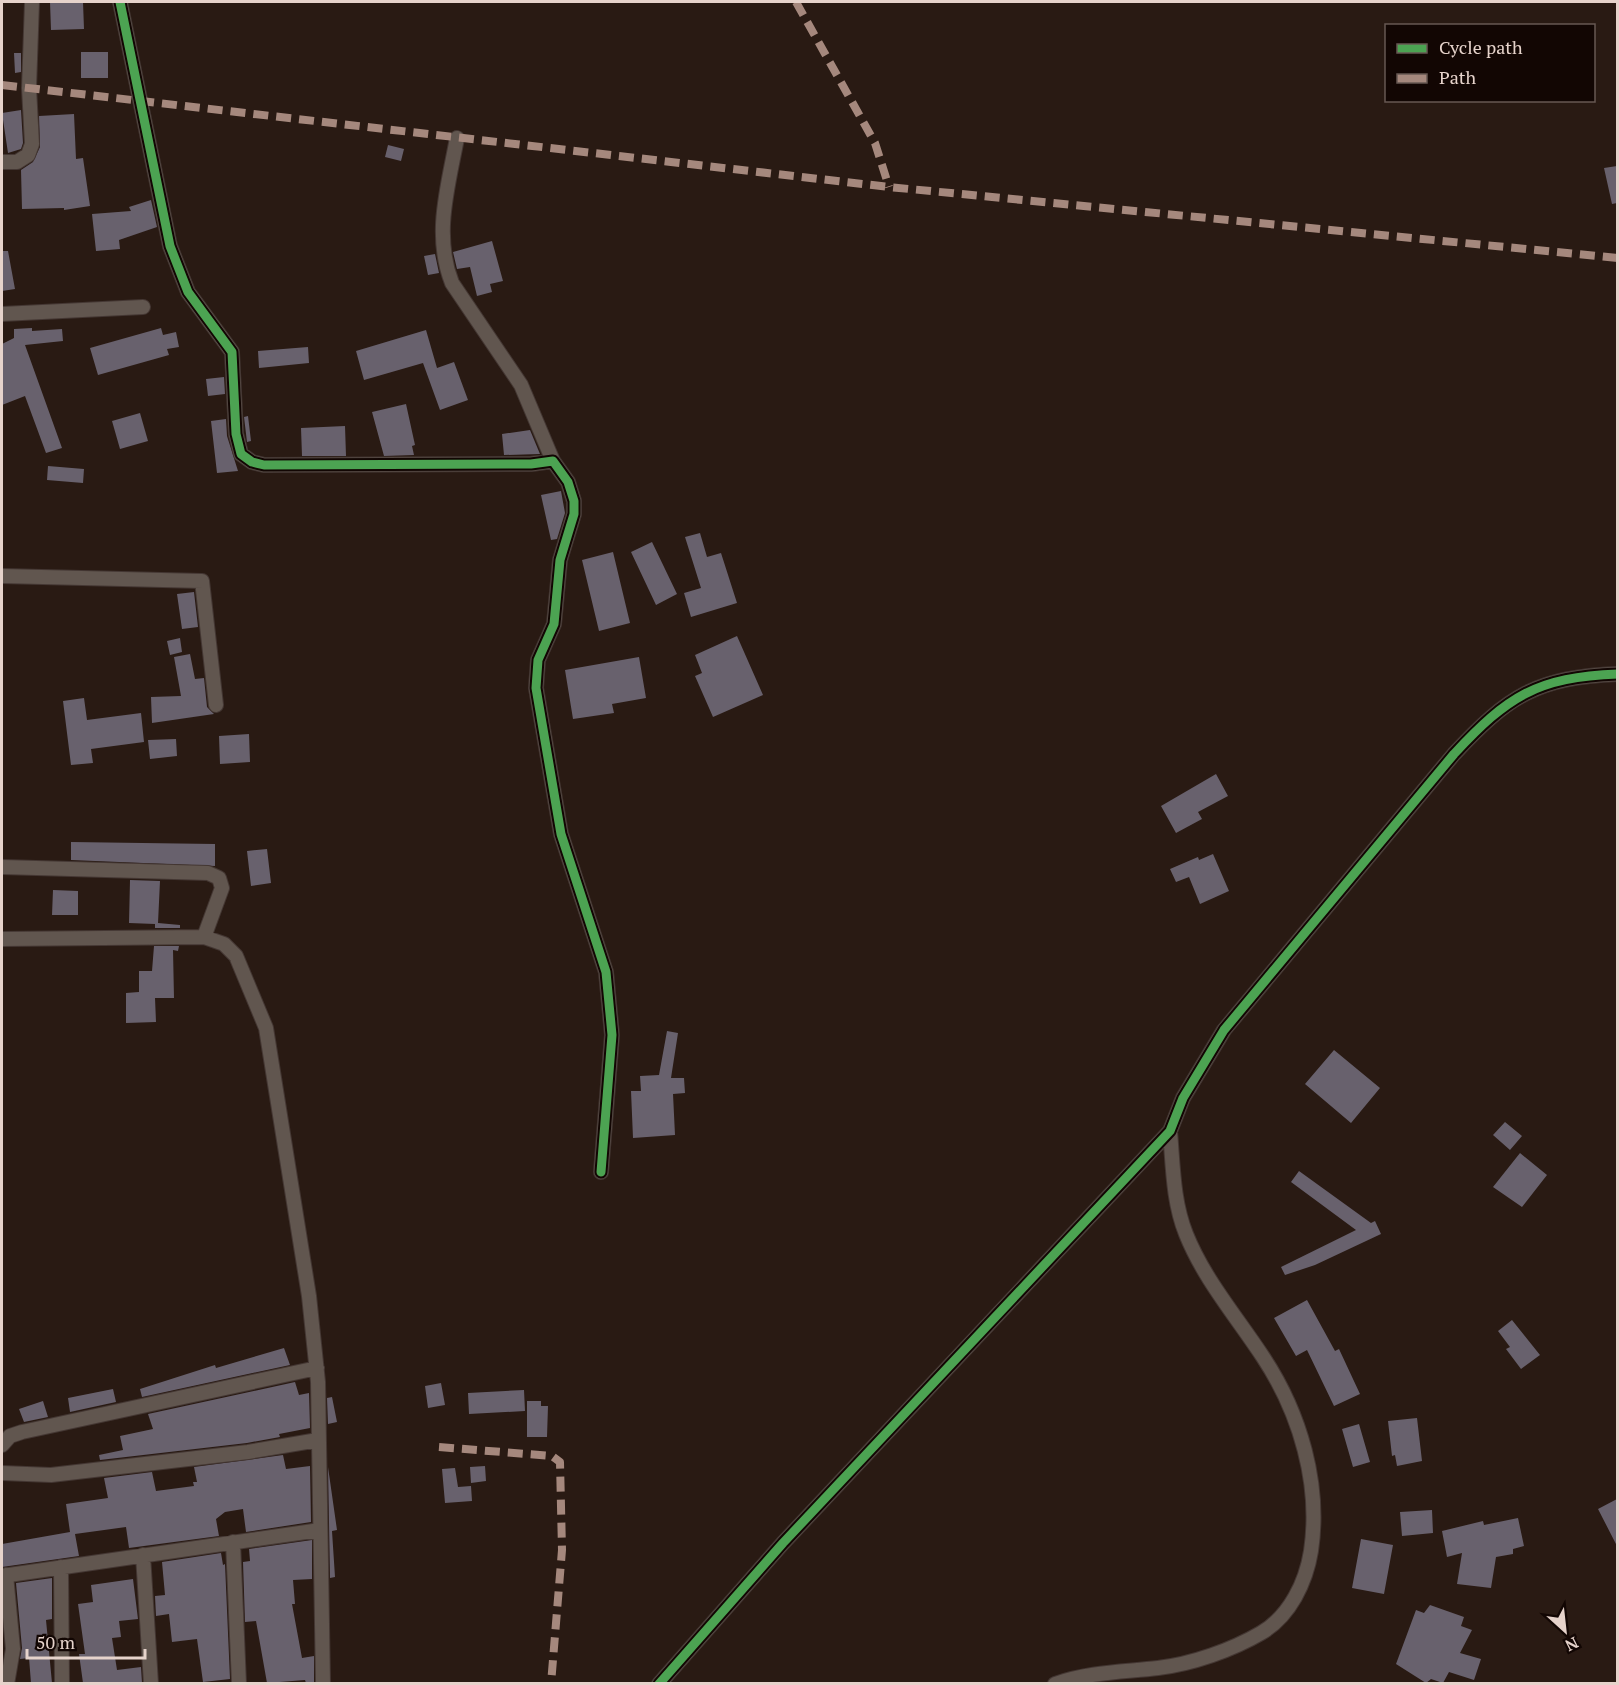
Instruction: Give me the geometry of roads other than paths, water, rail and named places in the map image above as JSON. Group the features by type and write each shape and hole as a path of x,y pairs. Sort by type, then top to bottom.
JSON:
{"street":[{"path":"2,162 17,162 28,155 32,144 29,88 32,2"},
{"path":"120,2 170,246 188,292 232,352 236,434 241,454 252,462 264,465 531,464 553,461"},
{"path":"457,138 442,214 445,264 452,283 521,385 553,461 568,482 574,501 574,514 560,560 554,624 538,660 536,688 561,834 606,972 612,1035 601,1172"},
{"path":"2,314 143,307"},
{"path":"2,576 202,581 216,705"},
{"path":"659,1683 783,1543 1170,1131 1183,1098 1224,1030 1446,763 1485,720 1513,698 1545,684 1578,676 1617,675"},
{"path":"2,867 208,873 219,878 222,888 204,937"},
{"path":"2,939 204,937 224,944 236,956 266,1028 309,1296 317,1368 323,1683"},
{"path":"1055,1683 1101,1673 1160,1668 1200,1659 1262,1633 1287,1612 1308,1571 1316,1520 1310,1472 1298,1428 1283,1392 1264,1360 1207,1278 1186,1233 1177,1205 1170,1131"},
{"path":"2,1445 10,1436 22,1432 317,1368"},
{"path":"2,1473 62,1474 248,1452 318,1440"},
{"path":"7,1683 14,1649 4,1575 320,1530"},
{"path":"233,1542 239,1683"},
{"path":"142,1555 151,1683"},
{"path":"61,1567 62,1683"}]}
